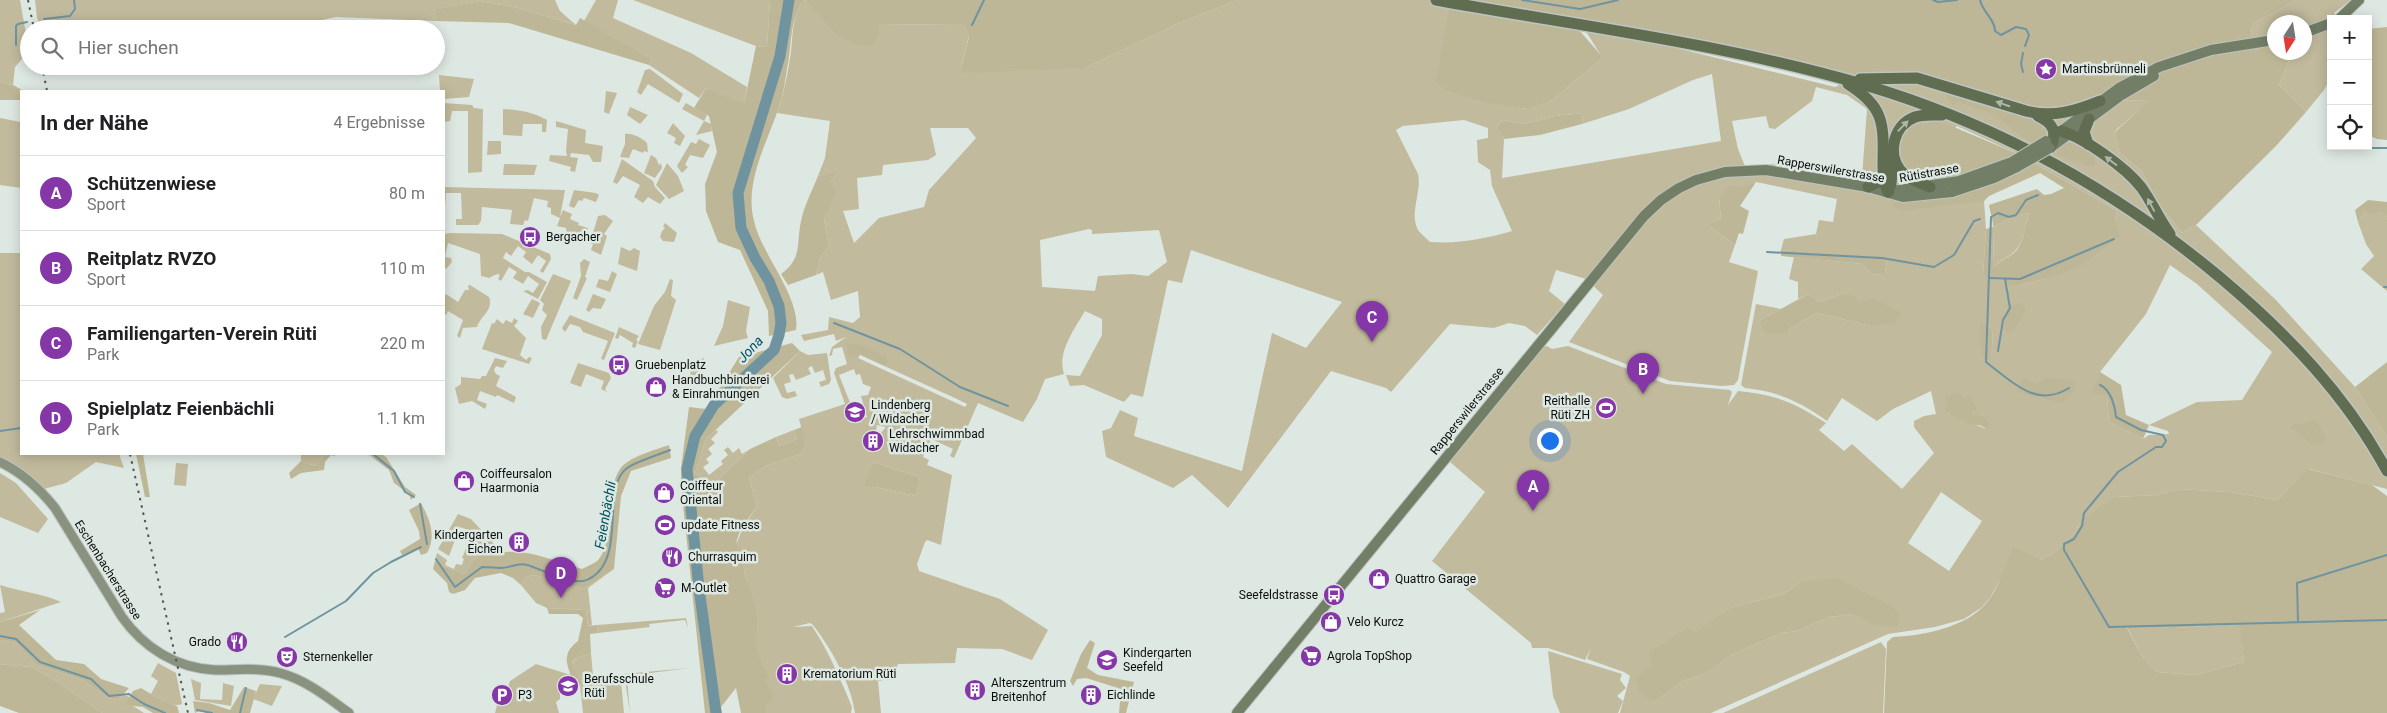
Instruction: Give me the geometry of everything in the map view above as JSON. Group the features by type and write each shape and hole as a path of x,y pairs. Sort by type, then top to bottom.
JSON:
{"highway":[{"path":"1436,0 1706,47 1838,78 1902,97 1951,115 2008,140 2069,171 2132,211 2176,243 2236,292 2298,348 2346,407 2387,471"},
{"path":"1838,78 1866,80 1917,78 2034,114 2051,124 2055,140 2088,144 2139,185 2176,243"},
{"path":"1838,78 1868,98 1879,114 1884,135 1883,174 1888,192"},
{"path":"2034,114 2060,114 2100,101"},
{"path":"1888,192 1892,175 1896,136 1907,121 1924,115 1951,115"},
{"path":"2088,144 2084,132 2089,119"},
{"path":"1893,152 1900,170 1907,177 1930,187"},
{"path":"1868,187 1876,183 1883,174"}],"main road":[{"path":"2343,15 2359,0"},
{"path":"2312,30 2327,24"},
{"name":"Rütistrasse","path":"2055,140 2100,101 2138,77 2177,60 2239,44 2267,41"},
{"name":"Rütistrasse","path":"1888,192 1903,197 1940,194 1981,183 2089,119 2120,96 2151,78 2180,65 2240,50 2252,44"},
{"name":"Rütistrasse","path":"1888,192 1930,187 2014,165"},
{"name":"Rapperswilerstrasse","path":"1238,713 1647,212 1670,194 1696,180 1725,172 1747,171 1758,168 1888,192"},
{"name":"Rapperswilerstrasse","path":"1747,171 1757,175 1834,189 1868,193 1888,192"},
{"name":"Eschenbacherstrasse","path":"0,462 26,478 45,495 55,508 122,617 134,633 151,648 174,661 196,668 270,671 307,683 349,713"}],"shaded area":[{"path":"0,0 20,0 24,20 20,20 20,61 15,67 13,85 0,82"},
{"path":"35,0 555,0 560,11 576,25 518,8 480,1 438,9 436,20 336,17 322,20 38,20"},
{"path":"596,0 618,0 613,18 691,53 747,87 744,105 706,88 699,98 649,65 652,59 584,21"},
{"path":"633,0 770,0 767,47 756,46"},
{"path":"770,0 805,0 796,14 782,98 758,163 752,192 754,221 758,234 787,290 796,317 796,330 769,336 768,311 740,250 718,242 706,211 705,184 717,152 709,116 694,108 706,88 744,104 756,46 767,47"},
{"path":"805,0 878,24 964,25 969,35 961,69 1085,68 1179,23 1238,0 1436,0 1450,2 1448,92 1526,109 1551,101 1600,60 1600,54 1582,25 1835,87 1853,79 2100,101 2151,100 2115,131 2119,152 2141,170 2159,204 2182,233 2196,225 2276,300 2355,387 2387,437 2387,489 2309,469 2277,500 2230,492 2180,489 2157,495 2115,497 2079,525 2074,534 2054,553 2000,580 1990,598 1981,608 1964,619 1935,627 1888,634 1711,713 1620,713 1630,676 1624,672 1587,659 1591,648 1585,660 1548,648 1532,648 1531,643 1432,561 1485,492 1450,462 1543,347 1547,346 1552,349 1568,346 1666,384 1730,390 1732,392 1728,405 1738,391 1774,397 1794,405 1826,423 1819,430 1844,451 1852,444 1902,489 1934,453 1914,427 1914,421 1924,416 1936,414 1931,391 1893,409 1877,421 1842,398 1827,421 1808,408 1788,398 1745,388 1741,385 1756,304 1781,309 1759,321 1788,329 1817,313 1871,326 1859,302 1842,294 1820,302 1808,294 1798,299 1798,282 1789,279 1794,257 1863,264 1871,274 1885,275 1887,259 1781,250 1784,239 1816,234 1819,220 1833,222 1837,199 1756,182 1719,198 1721,219 1707,224 1735,245 1729,262 1758,271 1738,380 1734,385 1722,386 1670,381 1569,342 1603,295 1586,279 1556,270 1549,291 1565,304 1537,335 1525,326 1509,323 1494,328 1450,324 1391,392 1386,388 1331,371 1228,508 1192,475 1173,488 1106,457 1102,431 1111,428 1120,410 1138,418 1134,436 1242,471 1272,333 1306,348 1342,302 1191,250 1182,283 1168,280 1143,397 1131,394 1124,402 1084,385 1070,386 1066,375 1080,376 1102,335 1102,319 1085,311 1065,349 1062,366 1064,374 1045,379 1037,399 1023,422 978,403 954,458 950,456 953,449 931,439 923,457 929,460 927,465 952,475 941,545 927,540 925,542 917,564 919,571 1000,599 1048,630 1032,660 1002,649 957,648 955,663 898,664 892,679 878,681 881,713 855,713 845,678 820,634 810,623 793,627 812,626 839,675 852,707 851,713 761,713 747,580 739,549 736,545 744,525 757,507 749,478 765,466 800,454 806,446 799,419 845,404 834,373 836,368 847,364 842,347 833,349 832,355 829,356 832,347 846,337 836,341 834,334 804,341 801,335 828,330 829,317 853,323 860,317 858,291 831,300 823,272 816,275 820,258 829,246 824,219 828,208 831,182 837,174 818,176 825,158 830,121 777,113 787,75 795,17","holes":["1712,74 1721,141 1502,178 1504,139 1496,127 1503,120 1524,124 1555,116 1583,113 1582,124 1629,109 1693,80","1816,87 1847,95 1867,109 1862,177 1771,164 1766,170 1747,171 1738,149 1732,121 1766,116 1769,128 1775,129 1812,101","1464,120 1488,128 1488,138 1477,140 1478,162 1490,170 1492,186 1512,231 1471,240 1430,242 1418,230 1416,223 1415,210 1419,181 1418,174 1396,130 1403,126","1957,126 2018,154 1967,172 1941,177 1914,175","930,128 968,128 976,138 929,190 924,207 879,218 854,243 843,211 859,209 857,178 882,175 883,165 928,160 936,155","2034,163 2117,211 2115,220 2045,279 2019,285 2008,285 1998,277 1983,275 1986,229 1984,201 1997,181","1089,229 1092,230 1092,234 1159,230 1167,262 1148,276 1132,274 1098,276 1095,291 1042,287 1040,240","2170,265 2197,284 2272,352 2242,400 2197,402 2149,425 2168,431 2169,434 2149,435 2143,439 2109,422 2107,395 2100,372 2146,314","1981,323 1993,330 1992,348 1987,361","860,355 967,404 965,407 858,358","854,369 856,375 860,374 863,384 871,387 868,395 861,396 867,417 857,420 839,375","1964,400 1986,429 1947,413 1948,404","876,425 886,427 881,433 883,435 877,448 864,442 869,432 873,433 877,428","873,462 920,477 916,496 875,487","1941,492 1982,521 1949,571 1908,543","1800,582 1872,625 1853,614 1829,617 1797,631 1781,633 1731,655 1709,672 1681,682 1655,702 1637,677 1730,608 1784,594"]},
{"path":"806,0 1238,0 1179,23 1085,68 963,73 961,69 969,36 964,25 878,24 879,33 872,47 850,42 841,37 827,25"},
{"path":"1436,0 2296,0 2254,23 2251,38 2252,44 2267,41 2267,60 2289,60 2279,85 2306,112 2276,146 2196,225 2182,233 2159,204 2141,170 2119,152 2115,132 2150,100 2100,101 2060,114 1917,78 1876,80 1578,29 1600,54 1600,60 1551,101 1527,109 1489,103 1448,92 1436,82 1450,3"},
{"path":"2296,0 2351,0 2334,13 2335,15 2327,15 2327,84 2306,112 2279,85 2289,60 2312,60 2312,15 2269,15"},
{"path":"480,1 518,8 576,25 580,18 652,59 649,65 509,23 436,20 437,9"},
{"path":"2267,16 2267,41 2252,44 2251,31 2254,23"},
{"path":"2387,27 2387,140 2372,137 2372,29"},
{"path":"650,69 683,94 679,103 648,84 641,95 637,92 645,70"},
{"path":"439,75 474,79 469,97 445,99 445,90 440,90"},
{"path":"0,82 13,85 22,90 20,90 20,100 0,100"},
{"path":"606,91 617,93 609,114 604,112"},
{"path":"1951,92 2044,124 2046,135 2035,143 2028,141 1992,114 1957,101 1953,106 1947,97 1948,93"},
{"path":"445,103 472,105 474,108 483,109 482,172 468,173 468,111 452,111 450,121 445,122"},
{"path":"686,103 707,115 704,121 682,109"},
{"path":"630,107 648,115 640,124 627,115"},
{"path":"503,109 526,112 547,120 546,132 542,132 542,124 523,124 522,136 503,135"},
{"path":"1583,113 1582,124 1540,135 1504,139 1496,127 1503,120 1524,124 1555,116"},
{"path":"0,118 20,122 20,188 0,185"},
{"path":"1935,119 2018,154 1996,165 1951,178 1923,178 1912,174 1906,169 1899,156 1902,134 1914,122"},
{"path":"556,121 586,130 585,143 603,146 601,162 593,162 589,155 571,153 570,157 578,158 575,172 570,171 571,167 549,161 550,155 567,156 568,129 556,127"},
{"path":"704,121 711,124 712,131 696,135"},
{"path":"673,123 685,136 680,146 674,143 676,138 667,133"},
{"path":"625,134 634,135 645,141 648,152 644,151 643,153 633,149 629,158 620,157 625,144"},
{"path":"699,139 710,145 703,158 690,155 685,165 688,167 682,173 677,166 691,142 696,144"},
{"path":"488,141 501,141 501,154 487,155"},
{"path":"2068,143 2079,145 2086,149 2095,158 2095,165 2089,167 2051,153"},
{"path":"651,155 656,158 659,165 661,163 662,168 655,178 644,173"},
{"path":"622,159 653,181 655,187 665,198 660,204 648,197 643,203 634,197 640,185 623,176 617,184 613,182"},
{"path":"667,163 678,176 684,191 669,199 656,185"},
{"path":"2034,163 2117,211 2115,220 2120,236 2081,266 2045,279 2019,285 2008,285 1998,277 1992,281 1983,275 1986,229 1993,227 1989,205 2037,189 2044,195 2064,188 2040,173 1989,196 1984,201 1901,211 1892,205 1897,200 1997,181","holes":["2029,213 2022,241 2013,254 1994,268 1993,227 2014,216"]},
{"path":"504,164 537,165 534,175 503,175"},
{"path":"837,174 831,182 836,193 824,219 829,246 820,258 816,275 788,285 781,274 793,262 796,256 802,215 818,176"},
{"path":"1756,182 1740,206 1749,211 1743,234 1739,233 1735,245 1707,224 1721,219 1719,197 1729,186 1742,187"},
{"path":"445,187 565,190 560,217 563,210 572,214 570,219 579,223 578,225 588,228 584,242 581,241 582,237 572,233 571,236 567,234 566,228 557,226 560,218 551,214 551,208 547,207 548,201 534,198 528,221 525,220 523,225 510,224 512,210 482,207 481,221 478,225 456,225 456,219 462,219 461,193 446,193 445,206"},
{"path":"574,190 599,195 596,202 584,198 582,201 579,200 574,208 569,206"},
{"path":"2368,200 2387,202 2387,217 2380,211 2373,215 2365,211 2358,222 2355,210"},
{"path":"2380,210 2387,217 2387,291 2361,269 2374,256 2366,244 2358,222 2365,211"},
{"path":"2029,213 2021,243 2012,254 1999,262 1994,269 1993,227 2014,216"},
{"path":"605,215 613,221 604,234 607,236 601,255 591,250 593,244 590,243 598,216"},
{"path":"665,223 677,233 674,242 663,241 660,237 665,228 663,226"},
{"path":"445,234 502,234 550,254 551,259 543,273 540,271 546,261 538,255 532,264 523,257 526,252 518,246 511,256 506,252 503,258 525,272 529,272 547,282 538,299 523,291 528,290 533,293 539,284 528,276 523,284 513,278 517,272 509,267 501,281 498,279 500,275 497,274 489,278 481,276 480,254 448,243 445,257"},
{"path":"621,247 630,251 634,248 640,251 637,271 618,264"},
{"path":"1781,250 1887,258 1885,275 1871,274 1863,264 1781,256"},
{"path":"0,253 20,253 20,455 119,455 124,468 96,462 66,483 44,489 21,470 0,458"},
{"path":"445,257 451,258 452,262 446,269"},
{"path":"584,259 590,262 585,277 587,278 577,300 573,298 581,276 580,263"},
{"path":"612,271 617,274 610,292 596,287 599,279 608,281"},
{"path":"553,274 571,281 546,340 542,339 541,327 547,315 542,310 544,304 540,300"},
{"path":"670,279 673,280 671,296 676,300 660,350 638,344 654,306 665,292"},
{"path":"470,285 489,297 490,305 477,327 463,328 460,338 457,336 463,320 448,311 445,314 445,296 446,294 458,302 465,290 469,290 468,286"},
{"path":"593,294 606,299 601,309 593,308 589,312 586,310"},
{"path":"1808,294 1820,302 1842,294 1855,296 1859,302 1873,298 1901,313 1896,323 1871,326 1817,313 1788,329 1787,334 1765,334 1759,321"},
{"path":"532,299 540,303 533,318 523,314"},
{"path":"728,300 750,307 746,331 748,338 714,346 723,326"},
{"path":"2017,303 2022,304 2026,311 2013,332 2008,333 2003,326 2009,305 2014,306"},
{"path":"570,315 615,333 604,360 601,359 608,341 583,332 580,327 570,324 565,332 562,328"},
{"path":"514,318 518,321 514,326 526,338 520,355 526,360 529,357 532,358 529,364 482,349 492,323 494,324 497,319 503,324 506,320 512,323"},
{"path":"1981,322 1993,330 1992,348 1988,361 1983,358 1980,342"},
{"path":"619,327 639,336 636,340 638,341 635,348 632,347 633,343 620,335 618,339 615,338"},
{"path":"792,343 800,351 706,439 695,473 711,482 717,481 750,449 776,437 779,446 797,439 794,430 802,427 806,446 800,454 765,466 749,478 757,507 743,527 737,542 742,553 745,573 755,608 757,651 768,675 766,682 774,697 766,705 766,713 741,713 736,688 721,707 722,713 705,713 681,486 681,468 689,407 706,409 739,357"},
{"path":"846,343 860,345 886,356 887,363 883,365 860,354 849,358"},
{"path":"800,351 808,355 827,353 831,380 829,384 821,387 819,382 826,380 823,370 815,373 812,366 808,368 811,374 796,380 793,374 789,375 791,382 784,384 787,393 795,391 797,396 787,399 782,397 773,378"},
{"path":"495,358 507,361 503,368 496,366 494,370 500,376 496,386 516,397 514,403 497,395 496,397 480,391 477,400 487,404 485,409 472,401 459,404 455,388 461,384 461,377 480,379 482,376 486,376"},
{"path":"704,358 705,365 689,382 694,364 696,361"},
{"path":"2387,362 2387,437 2355,387"},
{"path":"578,363 609,373 611,378 605,389 607,392 601,389 604,381 586,374 581,387 570,383"},
{"path":"2100,372 2121,385 2126,415 2149,425 2143,439 2109,422 2107,395 2092,393"},
{"path":"2048,377 2073,381 2076,389 2061,403 2016,391 2023,378 2036,384"},
{"path":"1952,393 1960,394 1964,399 1969,396 1977,409 1973,413 1985,417 1989,423 1987,429 1979,425 1971,425 1947,413 1944,406 1948,404 1945,397"},
{"path":"2315,419 2326,437 2325,443 2313,445 2290,427 2294,424 2302,424"},
{"path":"716,430 718,432 711,439 715,443 708,449 712,454 706,459 709,463 703,467 709,475 723,464 721,461 728,455 724,450 728,447 733,453 739,448 742,454 750,449 717,481 711,482 695,473 706,439"},
{"path":"794,430 797,439 779,446 776,437"},
{"path":"669,445 671,458 631,471 621,496 614,569 584,589 534,575 526,577 521,585 513,578 501,573 475,578 465,590 453,594 449,592 447,583 433,569 436,557 443,566 464,574 475,559 496,546 505,552 535,555 582,569 593,564 599,559 604,550 609,527 613,488 620,469 635,457"},
{"path":"136,455 143,455 150,497 145,497"},
{"path":"301,455 324,455 315,466 301,461"},
{"path":"324,455 331,455 325,462 324,470 301,473 291,479 289,473 301,461 315,466"},
{"path":"369,455 383,455 386,457 405,487 416,495 411,500 409,494 394,483 389,470"},
{"path":"873,462 920,477 916,496 875,487 864,487"},
{"path":"176,463 188,464 186,486 174,485"},
{"path":"2308,469 2372,485 2387,496 2387,713 1884,713 1887,642 1893,637 1947,628 1972,616 1991,597 2001,579 2013,547 2040,560 2054,553 2074,534 2083,519 2115,497 2157,495 2180,489 2230,492 2277,500","holes":["2240,624 2244,662 2195,675 2157,672 2141,655 2126,626 2173,628"]},
{"path":"0,473 16,483 48,519 38,533 0,517"},
{"path":"421,503 431,527 430,547 427,553 421,555 418,548 402,555 400,551 420,539 419,531 409,510"},
{"path":"458,514 471,519 496,546 475,559 464,574 443,566 436,557 437,553 447,560 445,565 454,569 456,564 462,565 464,559 462,558 473,532 460,527 449,556 438,549"},
{"path":"614,569 588,588 592,625 588,626 586,610 547,608 536,603 521,585 526,577 534,575 584,589"},
{"path":"1838,578 1893,607 1899,615 1898,626 1872,625 1853,614 1829,617 1797,631 1781,633 1731,655 1709,672 1681,682 1655,702 1639,692 1636,677 1651,666 1649,652 1687,628 1696,632 1730,608 1784,594 1800,582"},
{"path":"0,585 61,602 0,622 0,613 5,612"},
{"path":"547,608 586,610 588,626 597,625 598,633 590,634 591,653 576,658 572,663 578,678 571,676 567,657 570,649 578,641 583,618 578,614 549,614"},
{"path":"40,610 19,625 56,660 84,664 101,679 129,688 118,700 108,698 83,680 36,665 16,643 0,640 0,622"},
{"path":"686,618 688,628 685,620 649,624 650,627 598,633 597,625"},
{"path":"2241,624 2244,662 2195,675 2157,672 2141,655 2126,625 2173,628"},
{"path":"0,640 16,643 36,665 83,680 108,698 118,700 123,695 130,697 127,702 144,713 102,713 55,680 31,667 0,664"},
{"path":"1090,640 1095,643 1087,668 1098,675 1134,682 1126,713 1119,713 1121,689 1086,678 1077,679 1073,686 1070,681 1081,654"},
{"path":"1881,642 1886,649 1883,713 1723,713"},
{"path":"1548,651 1622,674 1620,680 1626,688 1617,696 1623,701 1618,713 1560,713 1553,696"},
{"name":"Berufsschule Rüti","path":"591,653 593,676 590,677 689,668 628,676 630,713 625,680 621,681 624,713 583,713 580,685 577,685 576,692 560,694 560,699 556,702 559,713 495,713 498,701 503,702 510,681 536,664 577,677 572,664 576,658"},
{"path":"158,663 176,673 182,704 170,704 151,694 158,681 151,676"},
{"path":"0,664 31,667 55,680 102,713 19,713 0,706"},
{"path":"191,679 201,683 200,699 222,700 223,683 234,686 231,706 195,700"},
{"path":"260,684 282,686 272,706 253,699"},
{"path":"244,687 256,691 250,713 206,713 201,710 195,713 193,701 209,703 230,710"},
{"path":"141,688 163,701 177,706 179,713 153,713 143,707 125,705 133,691"}],"waterway":[{"path":"44,19 70,16 75,9 74,0"},
{"name":"Jona","path":"716,713 699,588 687,469 695,436 714,405 774,350 779,335 781,323 779,306 769,281 755,258 741,228 738,193 780,56 789,0"},
{"path":"972,25 984,0"},
{"path":"1522,0 1580,9 1618,0"},
{"path":"1933,0 1938,2 1957,0"},
{"path":"1980,0 1993,23 1995,31 2001,35 2016,27 2026,29 2029,35 2025,46"},
{"path":"16,45 16,26 20,24"},
{"path":"2023,53 2021,64 2023,72"},
{"path":"2372,148 2387,148"},
{"path":"2038,195 2026,200 2016,215 2009,217 1998,213 1991,217 1986,362 2024,390 2035,394 2057,394 2069,388"},
{"path":"1767,252 1882,258 1934,267 1954,255 1974,221 1980,219"},
{"path":"1989,278 2020,279 2114,239"},
{"path":"1998,351 2003,320 2010,308 2005,279"},
{"path":"834,323 900,349 960,387 1008,406"},
{"path":"2100,385 2110,394 2116,417 2141,430 2163,435 2166,441 2162,447 2156,447 2118,472 2084,513 2082,526 2074,539 2064,544 2064,550 2109,627 2387,620"},
{"path":"0,431 20,428"},
{"name":"Feienbächli","path":"436,559 455,587 482,567 505,568 520,564 534,567 567,580 582,581 589,579 601,569 608,556 615,491 619,478 631,465 670,450"},
{"path":"374,455 394,471 405,492 414,497"},
{"path":"420,504 427,544"},
{"name":"Feienbächli","path":"285,637 346,601 373,573 421,547"},
{"path":"2298,622 2297,583 2387,555"},
{"name":"Feienbächli","path":"0,636 16,639 40,662 91,679 109,696 129,694 144,704 165,713"},
{"name":"Feienbächli","path":"240,713 246,688"},
{"name":"Feienbächli","path":"197,710 212,713"}],"railway":[{"path":"28,0 32,20"},
{"path":"44,75 47,90"},
{"path":"130,455 188,713"}],"place":[{"name":"Martinsbrünneli","path":"2046,69"},
{"name":"Bergacher","path":"530,237"},
{"name":"Familiengarten-Verein Rüti","path":"1372,342"},
{"name":"Gruebenplatz","path":"619,365"},
{"name":"Handbuchbinderei & Einrahmungen","path":"656,387"},
{"name":"Reitplatz RVZO","path":"1643,394"},
{"name":"Reithalle Rüti ZH","path":"1606,408"},
{"name":"Lindenberg / Widacher","path":"855,412"},
{"name":"Lehrschwimmbad Widacher","path":"873,441"},
{"name":"Coiffeursalon Haarmonia","path":"464,481"},
{"name":"Coiffeur Oriental","path":"664,493"},
{"name":"Schützenwiese","path":"1533,511"},
{"name":"update Fitness","path":"665,525"},
{"name":"Kindergarten Eichen","path":"519,542"},
{"name":"Churrasquim","path":"672,557"},
{"name":"Quattro Garage","path":"1379,579"},
{"name":"M-Outlet","path":"665,588"},
{"name":"Seefeldstrasse","path":"1334,595"},
{"name":"Spielplatz Feienbächli","path":"561,598"},
{"name":"Velo Kurcz","path":"1331,622"},
{"name":"Grado","path":"237,642"},
{"name":"Agrola TopShop","path":"1311,656"},
{"name":"Sternenkeller","path":"287,657"},
{"name":"Kindergarten Seefeld","path":"1107,660"},
{"name":"Krematorium Rüti","path":"787,674"},
{"name":"Berufsschule Rüti","path":"568,686"},
{"name":"Alterszentrum Breitenhof","path":"975,690"},
{"name":"P3","path":"502,695"},
{"name":"Eichlinde","path":"1091,695"}]}
